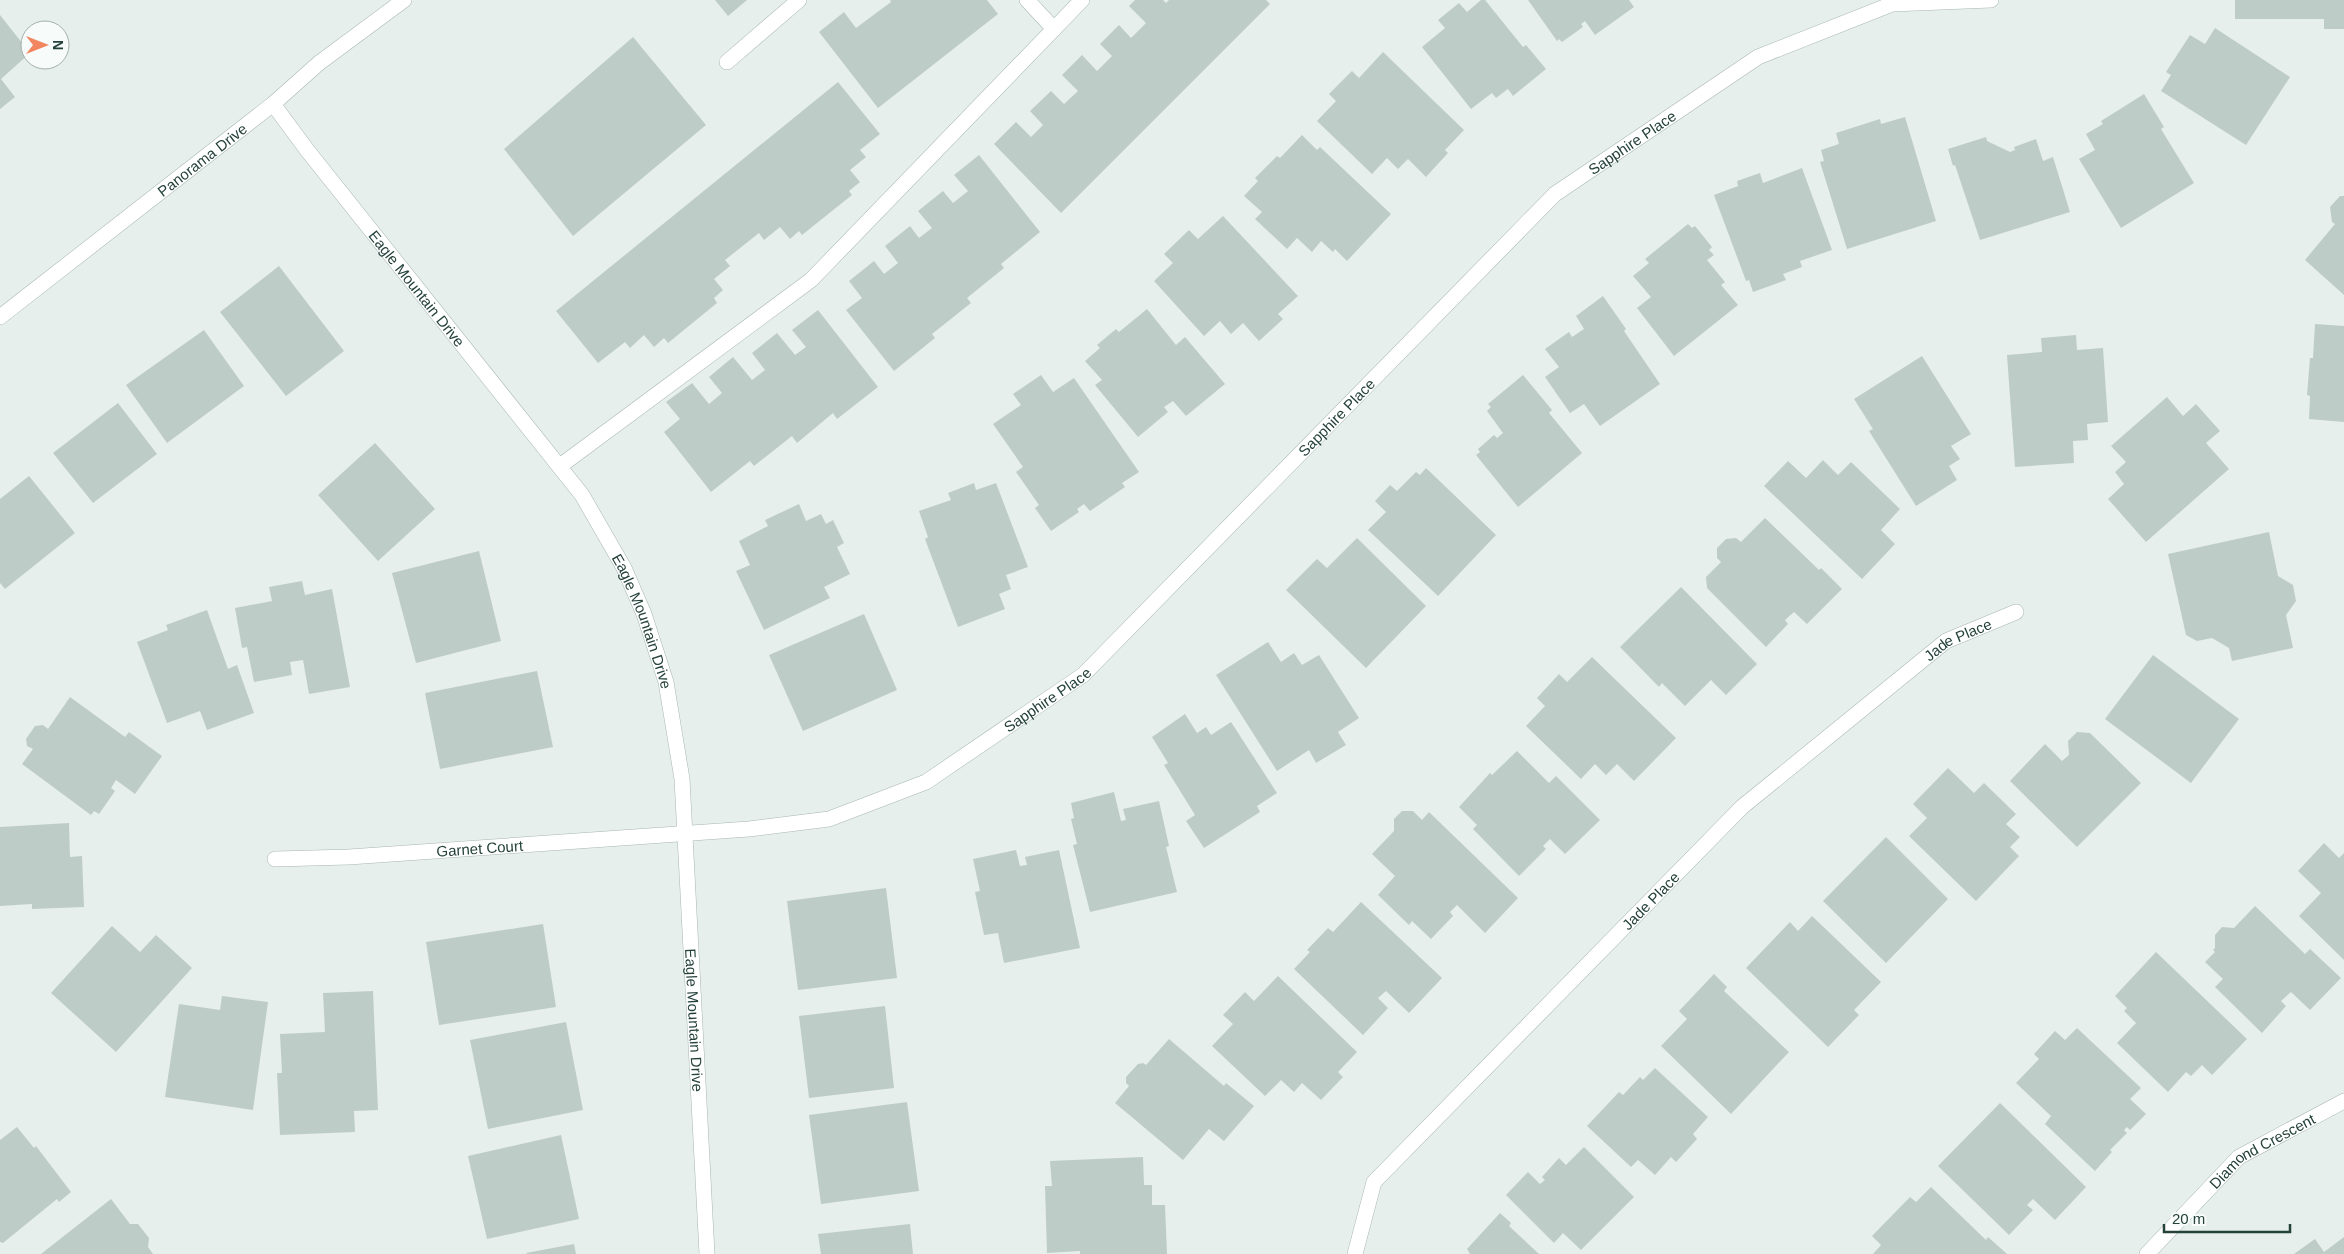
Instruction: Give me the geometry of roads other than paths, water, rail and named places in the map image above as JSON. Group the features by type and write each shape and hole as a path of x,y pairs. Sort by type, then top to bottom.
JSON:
{"street":[{"name":"Panorama Drive","path":"0,317 273,104 319,63 404,0"},
{"path":"727,62 799,0"},
{"path":"1027,0 1054,29"},
{"path":"560,466 811,280 1082,0"},
{"name":"Sapphire Place","path":"685,834 829,819 926,782 1083,675 1554,194 1758,57 1892,4 1991,0"},
{"name":"Eagle Mountain Drive","path":"273,104 311,155 560,466 602,528 628,576 644,614 663,673 672,711 682,779 707,1254"},
{"name":"Jade Place","path":"1355,1254 1374,1182 1742,807 1946,641 2016,612"},
{"name":"Garnet Court","path":"275,859 349,857 685,834"},
{"name":"Diamond Crescent","path":"2147,1254 2238,1157 2344,1102"}]}
